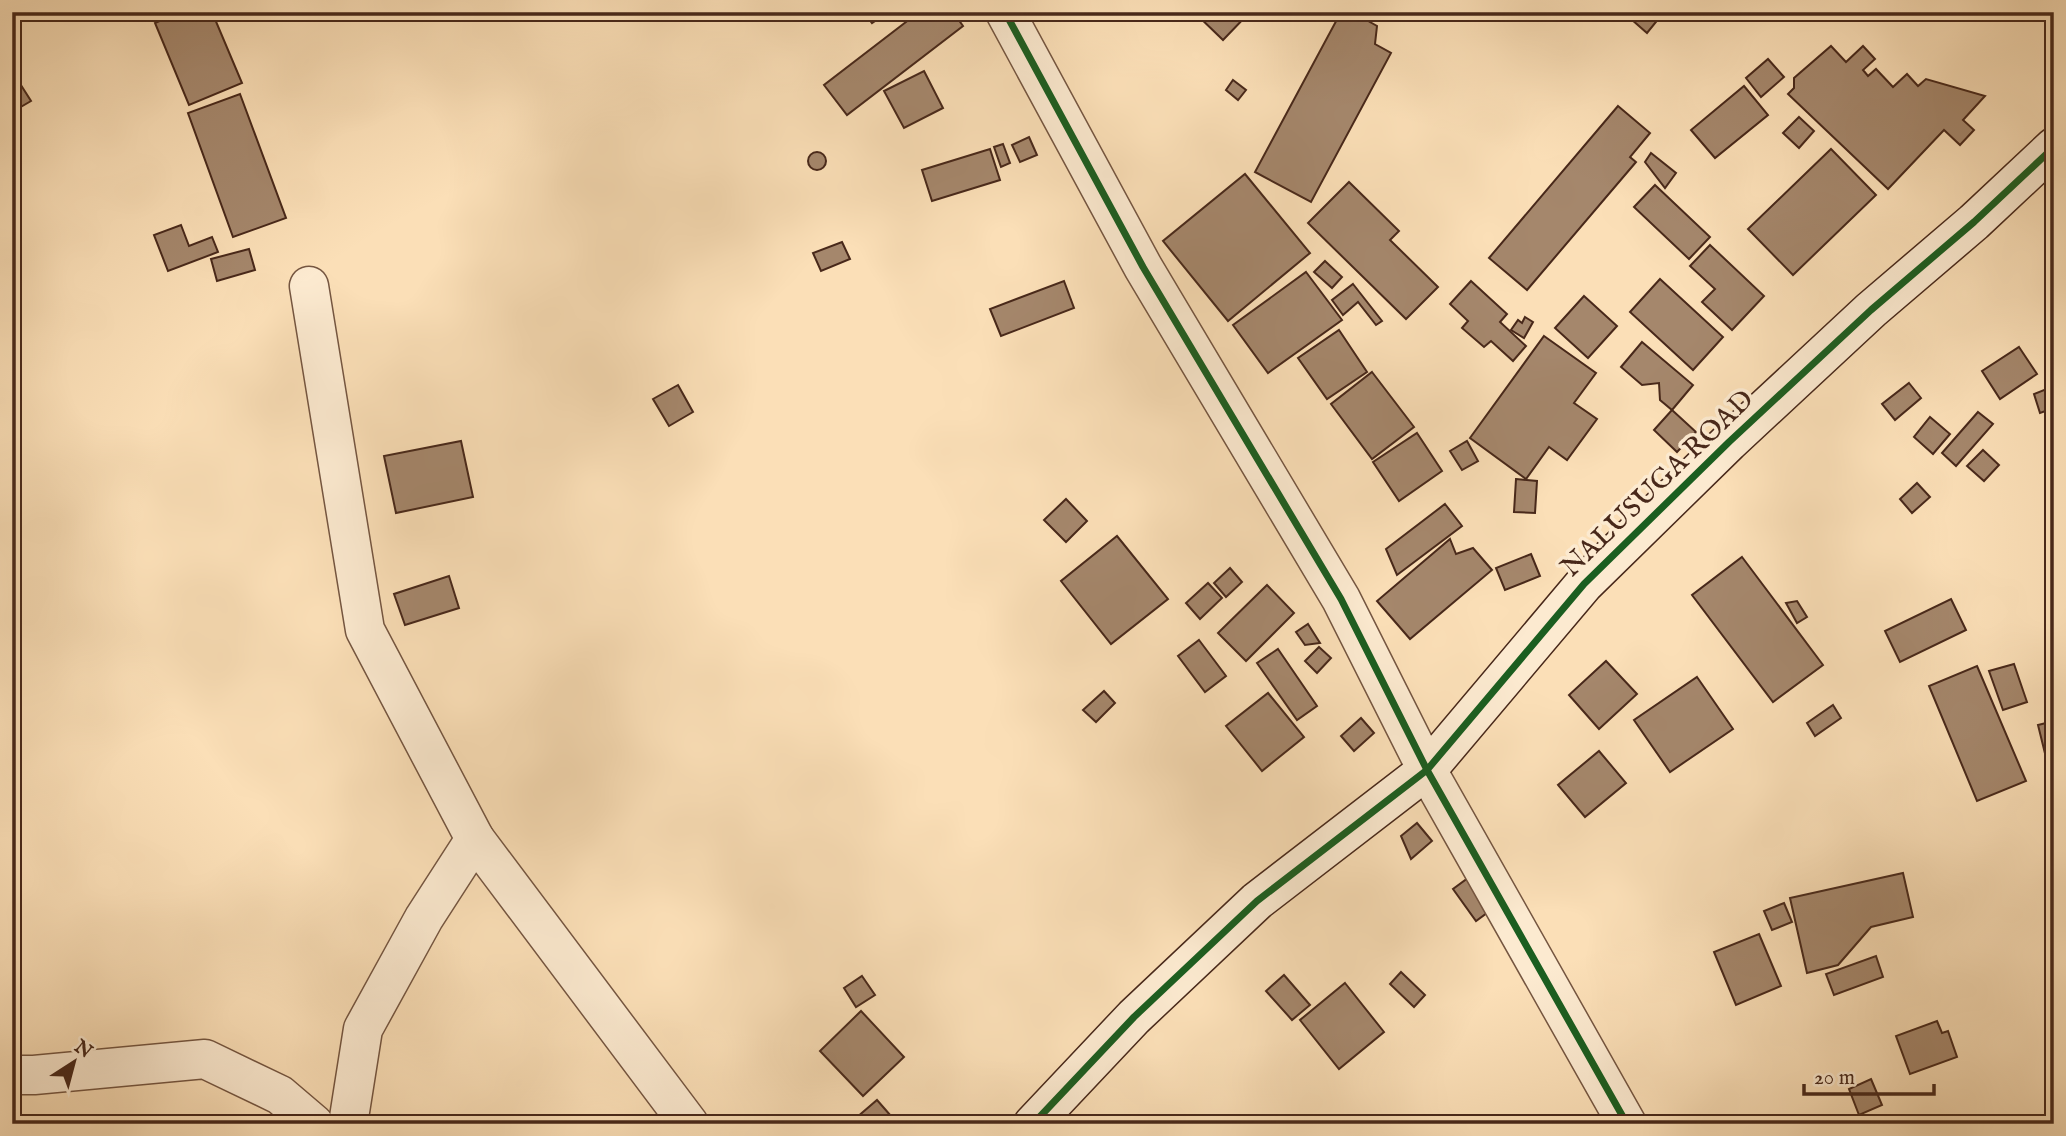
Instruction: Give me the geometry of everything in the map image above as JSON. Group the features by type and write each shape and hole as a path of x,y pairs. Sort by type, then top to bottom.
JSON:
{"street":[{"path":"1005,12 1143,267 1341,598 1427,770 1627,1124"},
{"name":"NALUSUGA ROAD","path":"1033,1124 1134,1017 1257,901 1427,770 1584,584 1871,310 1974,222 2054,147"},
{"path":"309,286 365,630 475,839 689,1124"},
{"path":"348,1124 363,1029 424,918 475,839"},
{"path":"12,1075 205,1059 280,1095 314,1124"}],"building":[{"path":"180,12 212,12 242,83 189,105 155,23"},
{"path":"864,12 888,12 872,23"},
{"path":"919,12 953,12 963,26 847,115 824,85"},
{"path":"1194,12 1250,12 1223,40"},
{"path":"1341,12 1352,12 1377,26 1375,44 1391,53 1311,202 1255,172"},
{"path":"1623,12 1664,12 1647,33"},
{"path":"1831,46 1846,62 1863,46 1875,59 1863,70 1868,76 1876,69 1893,87 1907,74 1918,86 1926,79 1985,96 1963,120 1974,130 1960,145 1944,130 1888,189 1788,94 1794,88 1794,78"},
{"path":"1768,59 1784,77 1761,97 1746,78"},
{"path":"12,71 31,101 12,112"},
{"path":"924,71 943,108 904,128 884,91"},
{"path":"1233,80 1246,90 1238,100 1226,90"},
{"path":"1744,86 1768,115 1715,158 1691,130"},
{"path":"240,94 286,218 233,237 188,113"},
{"path":"1618,106 1650,133 1630,157 1636,162 1527,290 1489,258"},
{"path":"1799,117 1814,131 1799,148 1783,133"},
{"path":"1029,137 1037,155 1020,162 1012,145"},
{"path":"1003,144 1010,163 1001,167 994,147"},
{"path":"990,149 1000,180 932,201 922,170"},
{"path":"1831,149 1876,195 1793,275 1748,229"},
{"path":"817,152 823,155 826,161 823,167 817,170 811,167 808,161 811,155"},
{"path":"1651,153 1676,173 1665,188 1645,162"},
{"path":"1245,174 1310,253 1228,321 1163,241"},
{"path":"1349,182 1399,231 1390,240 1438,287 1406,319 1308,223"},
{"path":"1655,185 1710,237 1689,259 1634,207"},
{"path":"181,225 189,246 212,237 218,252 168,271 154,235"},
{"path":"842,242 850,259 821,271 813,253"},
{"path":"1710,245 1764,296 1732,330 1702,302 1715,289 1690,266"},
{"path":"249,249 255,270 217,281 211,259"},
{"path":"1325,261 1342,277 1332,288 1314,272"},
{"path":"1306,272 1342,320 1268,373 1233,325"},
{"path":"1660,279 1723,337 1693,370 1630,312"},
{"path":"1064,281 1074,308 1001,336 990,309"},
{"path":"1471,281 1507,314 1500,322 1526,346 1513,361 1491,341 1484,347 1462,328 1468,321 1450,304"},
{"path":"1353,284 1382,321 1376,325 1358,302 1343,315 1332,300"},
{"path":"1584,296 1617,326 1588,358 1555,328"},
{"path":"1525,317 1533,322 1524,338 1511,330 1518,320 1522,323"},
{"path":"1339,330 1367,372 1327,399 1298,358"},
{"path":"1544,336 1596,373 1574,403 1597,419 1567,460 1549,447 1526,479 1470,438"},
{"path":"1642,342 1693,385 1672,410 1660,400 1659,383 1642,385 1621,367"},
{"path":"2019,347 2037,374 2000,399 1982,371"},
{"path":"1372,372 1414,427 1372,459 1331,404"},
{"path":"1909,383 1921,398 1895,420 1882,404"},
{"path":"678,385 693,412 669,426 653,399"},
{"path":"2049,388 2054,408 2040,413 2034,394"},
{"path":"1672,410 1696,432 1677,452 1654,430"},
{"path":"1978,412 1993,424 1956,466 1942,453"},
{"path":"1930,417 1950,434 1933,454 1914,437"},
{"path":"1417,433 1442,471 1399,501 1373,462"},
{"path":"461,441 473,497 396,513 384,456"},
{"path":"1467,441 1478,461 1462,470 1450,451"},
{"path":"1983,450 1999,465 1984,481 1967,466"},
{"path":"1516,479 1537,481 1535,513 1514,512"},
{"path":"1917,483 1930,497 1912,513 1900,499"},
{"path":"1066,499 1087,521 1066,542 1044,520"},
{"path":"1445,504 1462,526 1397,575 1386,549"},
{"path":"1117,536 1168,599 1111,644 1061,581"},
{"path":"1450,539 1456,554 1473,548 1492,570 1410,639 1377,601"},
{"path":"1531,554 1540,576 1505,590 1496,568"},
{"path":"1742,557 1823,665 1773,702 1692,595"},
{"path":"1230,568 1242,582 1226,597 1214,583"},
{"path":"449,576 459,608 405,625 394,594"},
{"path":"1208,583 1222,598 1200,619 1186,603"},
{"path":"1267,585 1294,613 1246,661 1218,633"},
{"path":"1951,599 1966,630 1900,662 1885,631"},
{"path":"1797,601 1807,617 1797,623 1786,603"},
{"path":"1308,624 1320,643 1305,645 1296,632"},
{"path":"1199,640 1226,676 1205,692 1178,656"},
{"path":"1319,647 1331,658 1317,673 1305,661"},
{"path":"1278,649 1317,706 1297,720 1257,663"},
{"path":"1606,661 1637,694 1599,729 1569,695"},
{"path":"2014,664 2027,702 2003,710 1989,671"},
{"path":"1977,666 2026,781 1977,801 1929,686"},
{"path":"1697,677 1733,729 1670,772 1634,720"},
{"path":"1104,691 1115,703 1096,722 1083,710"},
{"path":"1268,693 1304,737 1262,771 1226,726"},
{"path":"1833,705 1841,718 1815,736 1807,723"},
{"path":"1361,718 1374,733 1354,751 1341,736"},
{"path":"2054,721 2054,790 2038,725"},
{"path":"1599,751 1626,783 1585,817 1558,785"},
{"path":"1417,823 1432,841 1411,859 1401,836"},
{"path":"1903,873 1913,917 1871,927 1838,965 1807,973 1790,898"},
{"path":"1468,878 1491,910 1476,921 1453,889"},
{"path":"1784,903 1792,922 1772,930 1764,911"},
{"path":"1759,934 1781,986 1736,1005 1714,952"},
{"path":"1876,956 1883,977 1834,995 1826,974"},
{"path":"1401,972 1425,995 1414,1007 1390,984"},
{"path":"1284,975 1310,1005 1292,1020 1266,991"},
{"path":"862,976 875,995 856,1007 844,988"},
{"path":"1345,983 1384,1032 1339,1069 1300,1020"},
{"path":"861,1011 904,1057 863,1096 820,1051"},
{"path":"1937,1021 1942,1033 1948,1031 1957,1057 1910,1074 1896,1036"},
{"path":"1871,1079 1882,1105 1859,1115 1849,1089"},
{"path":"877,1100 898,1124 849,1124"},
{"path":"2054,1117 2054,1124 2034,1124"}],"cycle path":[{"path":"1005,12 1143,267 1341,599 1427,770 1627,1124"},
{"path":"1033,1124 1134,1017 1257,901 1427,770 1584,584 1729,442 1871,310 1974,222 2054,147"}]}
